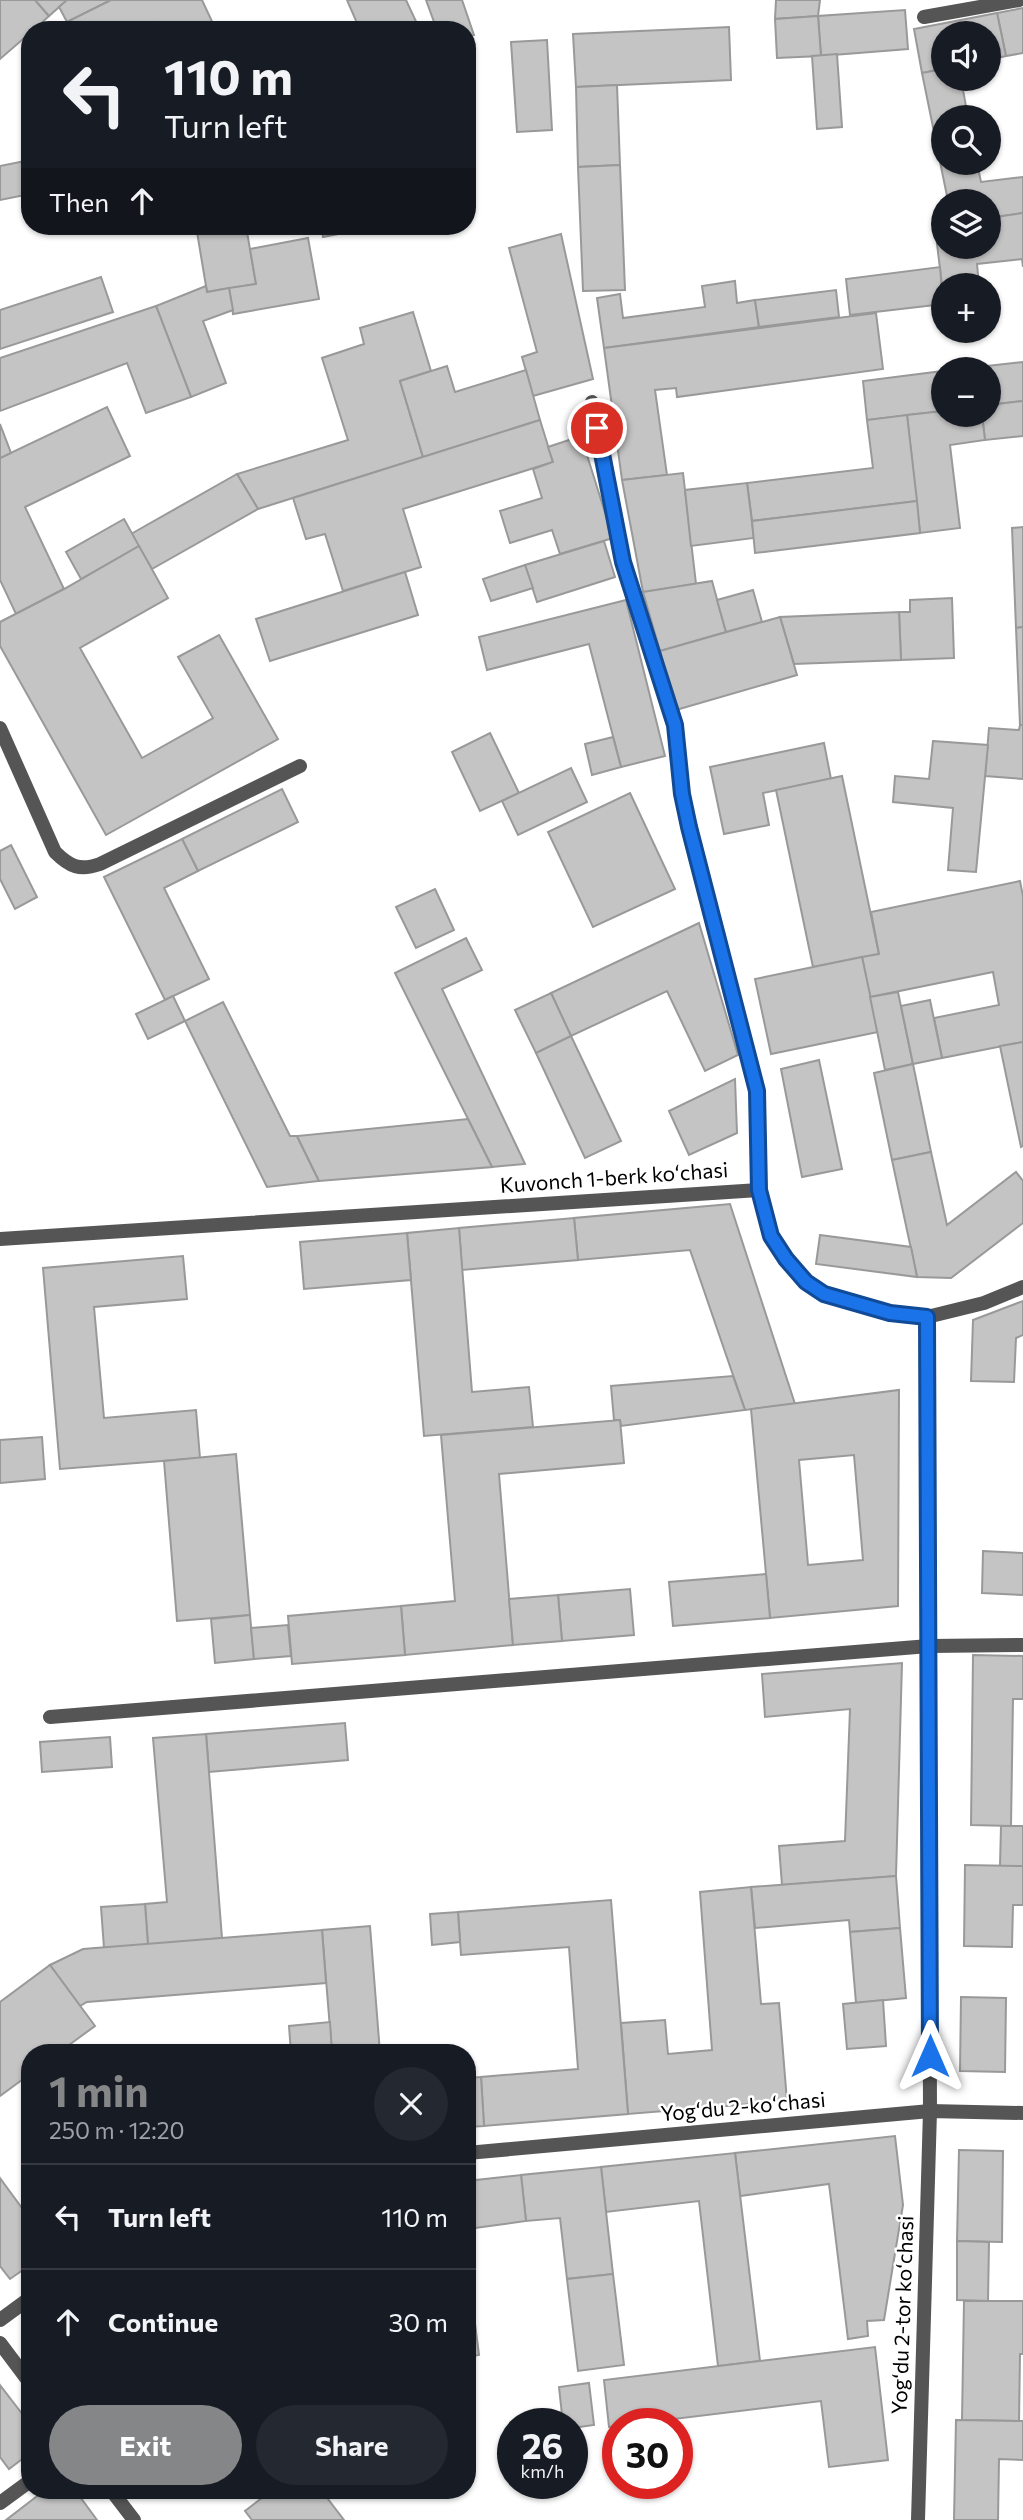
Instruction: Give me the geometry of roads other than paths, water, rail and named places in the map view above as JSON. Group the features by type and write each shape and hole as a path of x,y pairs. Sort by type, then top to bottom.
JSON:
{"street":[{"path":"924,17 1019,0"},
{"name":"Kuvonch 1-berk koʻchasi","path":"0,1239 759,1190 757,1091 689,827 682,794 675,725 623,562 592,402"},
{"path":"0,729 55,852 66,863 85,869 300,766"},
{"path":"759,1190 771,1236 806,1282 824,1294 890,1313 927,1317 984,1303 1023,1287"},
{"name":"Yogʻdu 2-tor koʻchasi","path":"918,2520 930,2110 927,1317"},
{"path":"50,1717 929,1646 1023,1645"},
{"name":"Yogʻdu 2-koʻchasi","path":"476,2152 930,2110 1023,2113"},
{"path":"0,2320 21,2305"},
{"path":"0,2343 21,2371"},
{"path":"0,2503 21,2488"},
{"path":"118,2499 134,2520"}]}
